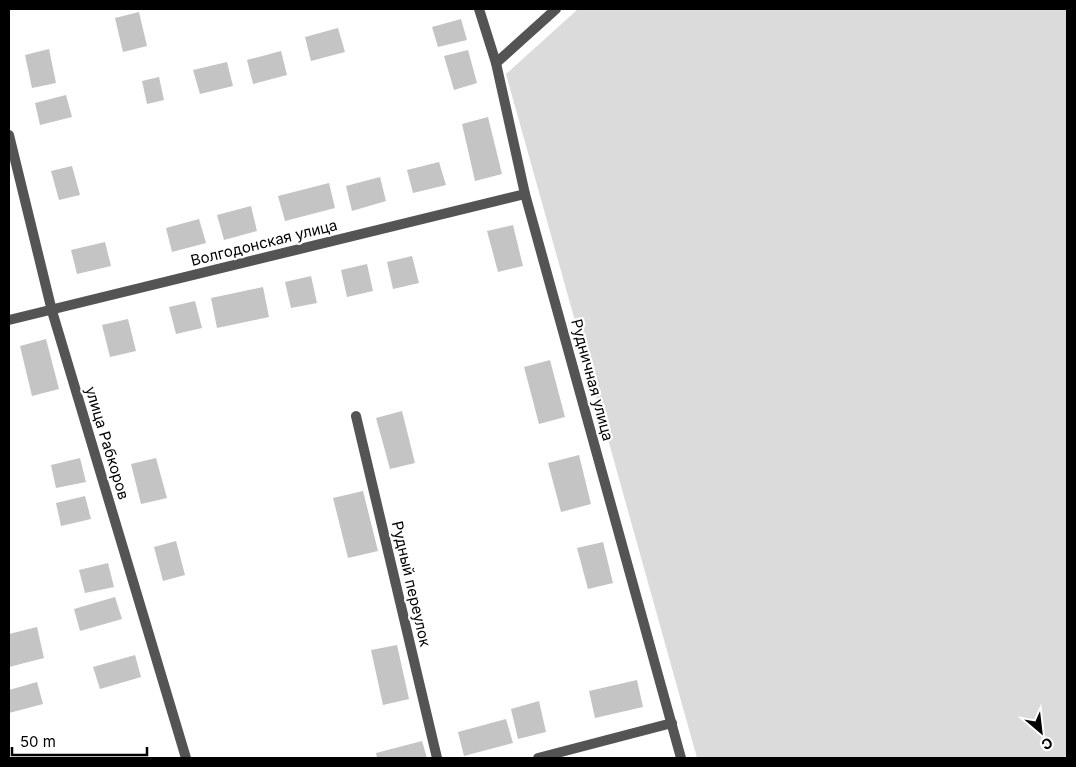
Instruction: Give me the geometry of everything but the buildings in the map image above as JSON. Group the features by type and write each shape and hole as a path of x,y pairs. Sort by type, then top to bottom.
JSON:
{"street":[{"name":"Рудничная улица","path":"479,9 496,63 525,194 681,758"},
{"path":"496,63 556,9"},
{"name":"улица Рабкоров","path":"9,135 52,311 186,758"},
{"name":"Волгодонская улица","path":"9,320 525,194"},
{"name":"Рудный переулок","path":"356,416 437,758"},
{"path":"538,758 672,723"}],"shaded area":[{"path":"578,9 1067,9 1067,758 697,758 506,74"}]}
